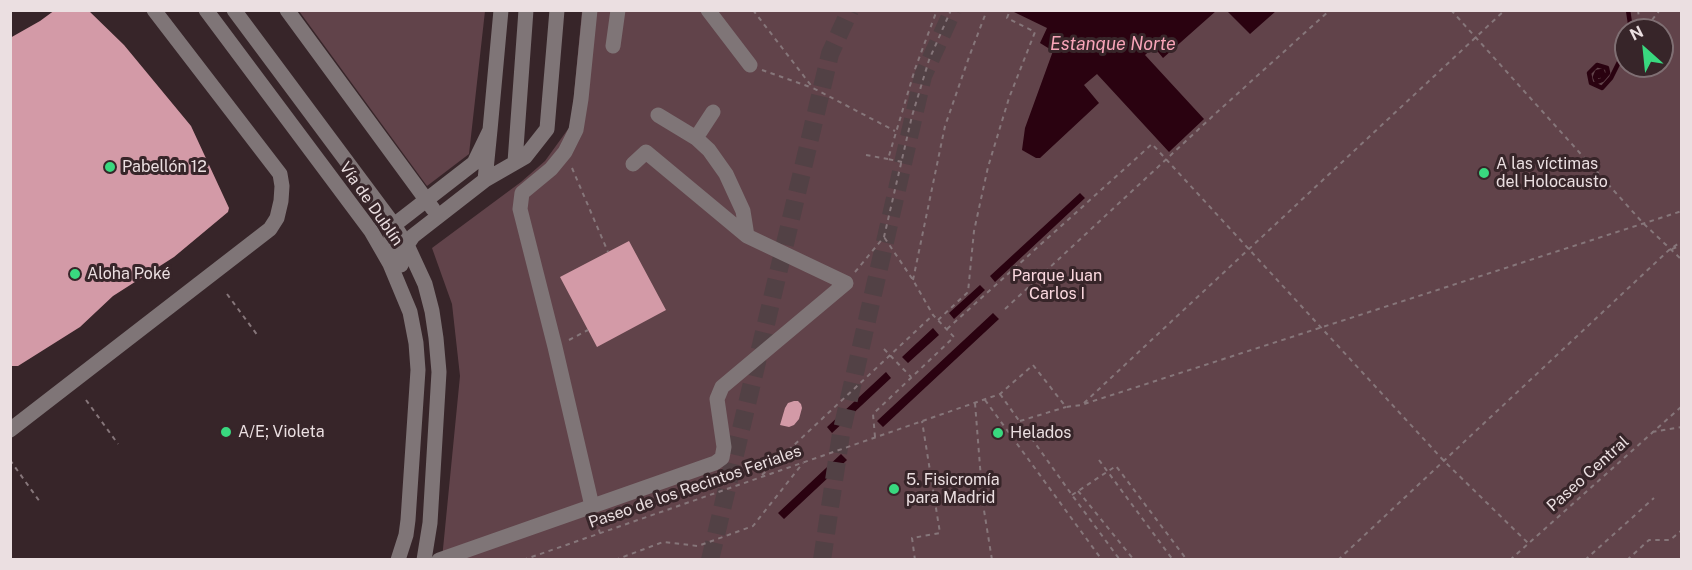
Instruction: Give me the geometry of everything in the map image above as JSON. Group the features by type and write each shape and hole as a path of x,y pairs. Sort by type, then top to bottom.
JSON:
{"street":[{"path":"10,430 270,229 277,218 281,201 280,174 154,10"},
{"name":"Vía de Dublín","path":"206,10 372,231 390,264 410,312 418,370 408,520 398,560"},
{"name":"Vía de Dublín","path":"234,10 394,225 407,245 425,284 432,311 439,372 430,523 424,560"},
{"path":"287,10 439,216"},
{"path":"485,180 501,10"},
{"path":"515,162 526,10"},
{"path":"407,245 413,236 485,180 525,157 547,129 557,10"},
{"path":"590,10 576,130 565,152 551,169 522,193 520,209 592,506"},
{"path":"613,45 618,10"},
{"path":"708,10 750,65"},
{"path":"696,138 713,112"},
{"path":"658,115 696,138 709,150 726,174 743,211 747,236"},
{"path":"410,312 413,305 413,293 392,246 390,236 394,225 474,163 490,130"},
{"path":"439,560 715,463 722,458 724,447 717,399 722,387 846,283 747,236 646,152 633,164"}],"path":[{"path":"753,10 813,88"},
{"path":"888,159 915,69 937,10"},
{"path":"846,283 884,237 912,116 929,60 951,10"},
{"path":"914,280 945,126 987,10"},
{"path":"938,320 968,292 974,231 988,166 1035,32 1006,18 1010,10"},
{"path":"1005,309 1330,10"},
{"path":"1451,10 1643,223 1682,260"},
{"path":"1082,405 1505,10"},
{"path":"750,65 813,88 895,131"},
{"path":"947,329 1152,144 1444,461 1528,543"},
{"path":"565,152 608,252"},
{"path":"866,155 902,162"},
{"path":"1019,421 1066,407 1082,405 1682,211"},
{"path":"875,437 873,414 954,337 933,315 914,280 884,237"},
{"path":"1338,560 1670,250 1682,243"},
{"path":"227,294 258,336"},
{"path":"759,477 933,315"},
{"path":"555,347 588,330"},
{"path":"884,349 911,377"},
{"path":"1066,407 1033,365 1000,394 1120,560"},
{"name":"Paseo de los Recintos Feriales","path":"523,560 1000,394"},
{"path":"984,399 1102,560"},
{"path":"86,400 118,444"},
{"path":"975,403 983,504 992,560"},
{"name":"Paseo Central","path":"1510,560 1682,406"},
{"path":"915,560 912,537 940,533 922,421"},
{"path":"1652,432 1682,427"},
{"path":"10,460 40,502"},
{"path":"1099,460 1173,560"},
{"path":"615,560 663,542 698,546 753,526 804,462"},
{"path":"1072,495 1116,466 1187,560"},
{"path":"1078,491 1134,560"},
{"path":"1586,560 1654,498"},
{"path":"1627,560 1648,540 1670,540 1682,530"}],"green space":[{"path":"299,11 485,11 469,154 427,186"},
{"name":"Parque Juan Carlos I","path":"582,11 1681,11 1681,559 442,559 460,376 452,304 432,248 521,182 545,161 571,125"}],"water":[{"name":"Estanque Norte","path":"1015,11 1216,11 1163,58 1154,47 1145,55 1204,119 1169,152 1097,74 1084,85 1099,103 1040,158 1022,150 1025,128 1053,51 1040,43 1047,28"},
{"path":"1227,11 1276,11 1250,34"},
{"path":"1080,193 1085,198 995,282 990,276"},
{"path":"980,285 985,290 954,319 949,313"},
{"path":"993,313 999,319 883,427 877,421"},
{"path":"933,328 939,335 908,363 902,357"},
{"path":"886,372 891,378 832,433 827,427"},
{"path":"841,454 847,460 784,519 778,513"}],"building":[{"name":"Pabellón 12","path":"55,10 88,10 124,45 191,126 229,208 228,212 174,257 113,296 80,327 18,366 10,366 10,38"},
{"path":"629,241 666,310 597,347 560,277"},
{"path":"794,401 801,404 799,419 789,427 780,425 785,408 788,403"}],"waterway":[{"path":"1628,10 1629,18"},
{"path":"1599,76 1603,74 1602,71 1597,72 1595,77 1597,82 1608,73 1607,68 1597,65 1589,73 1591,83 1602,88 1614,72"}],"tunnel":[{"path":"710,560 830,54 850,10"},
{"path":"822,560 841,434 923,76 953,10"}],"place":[{"name":"Pabellón 12","path":"110,167"},
{"name":"A las víctimas del Holocausto","path":"1484,173"},
{"name":"Aloha Poké","path":"75,274"},
{"name":"A/E; Violeta","path":"226,432"},
{"name":"Helados","path":"998,433"},
{"name":"5. Fisicromía para Madrid","path":"894,489"}]}
